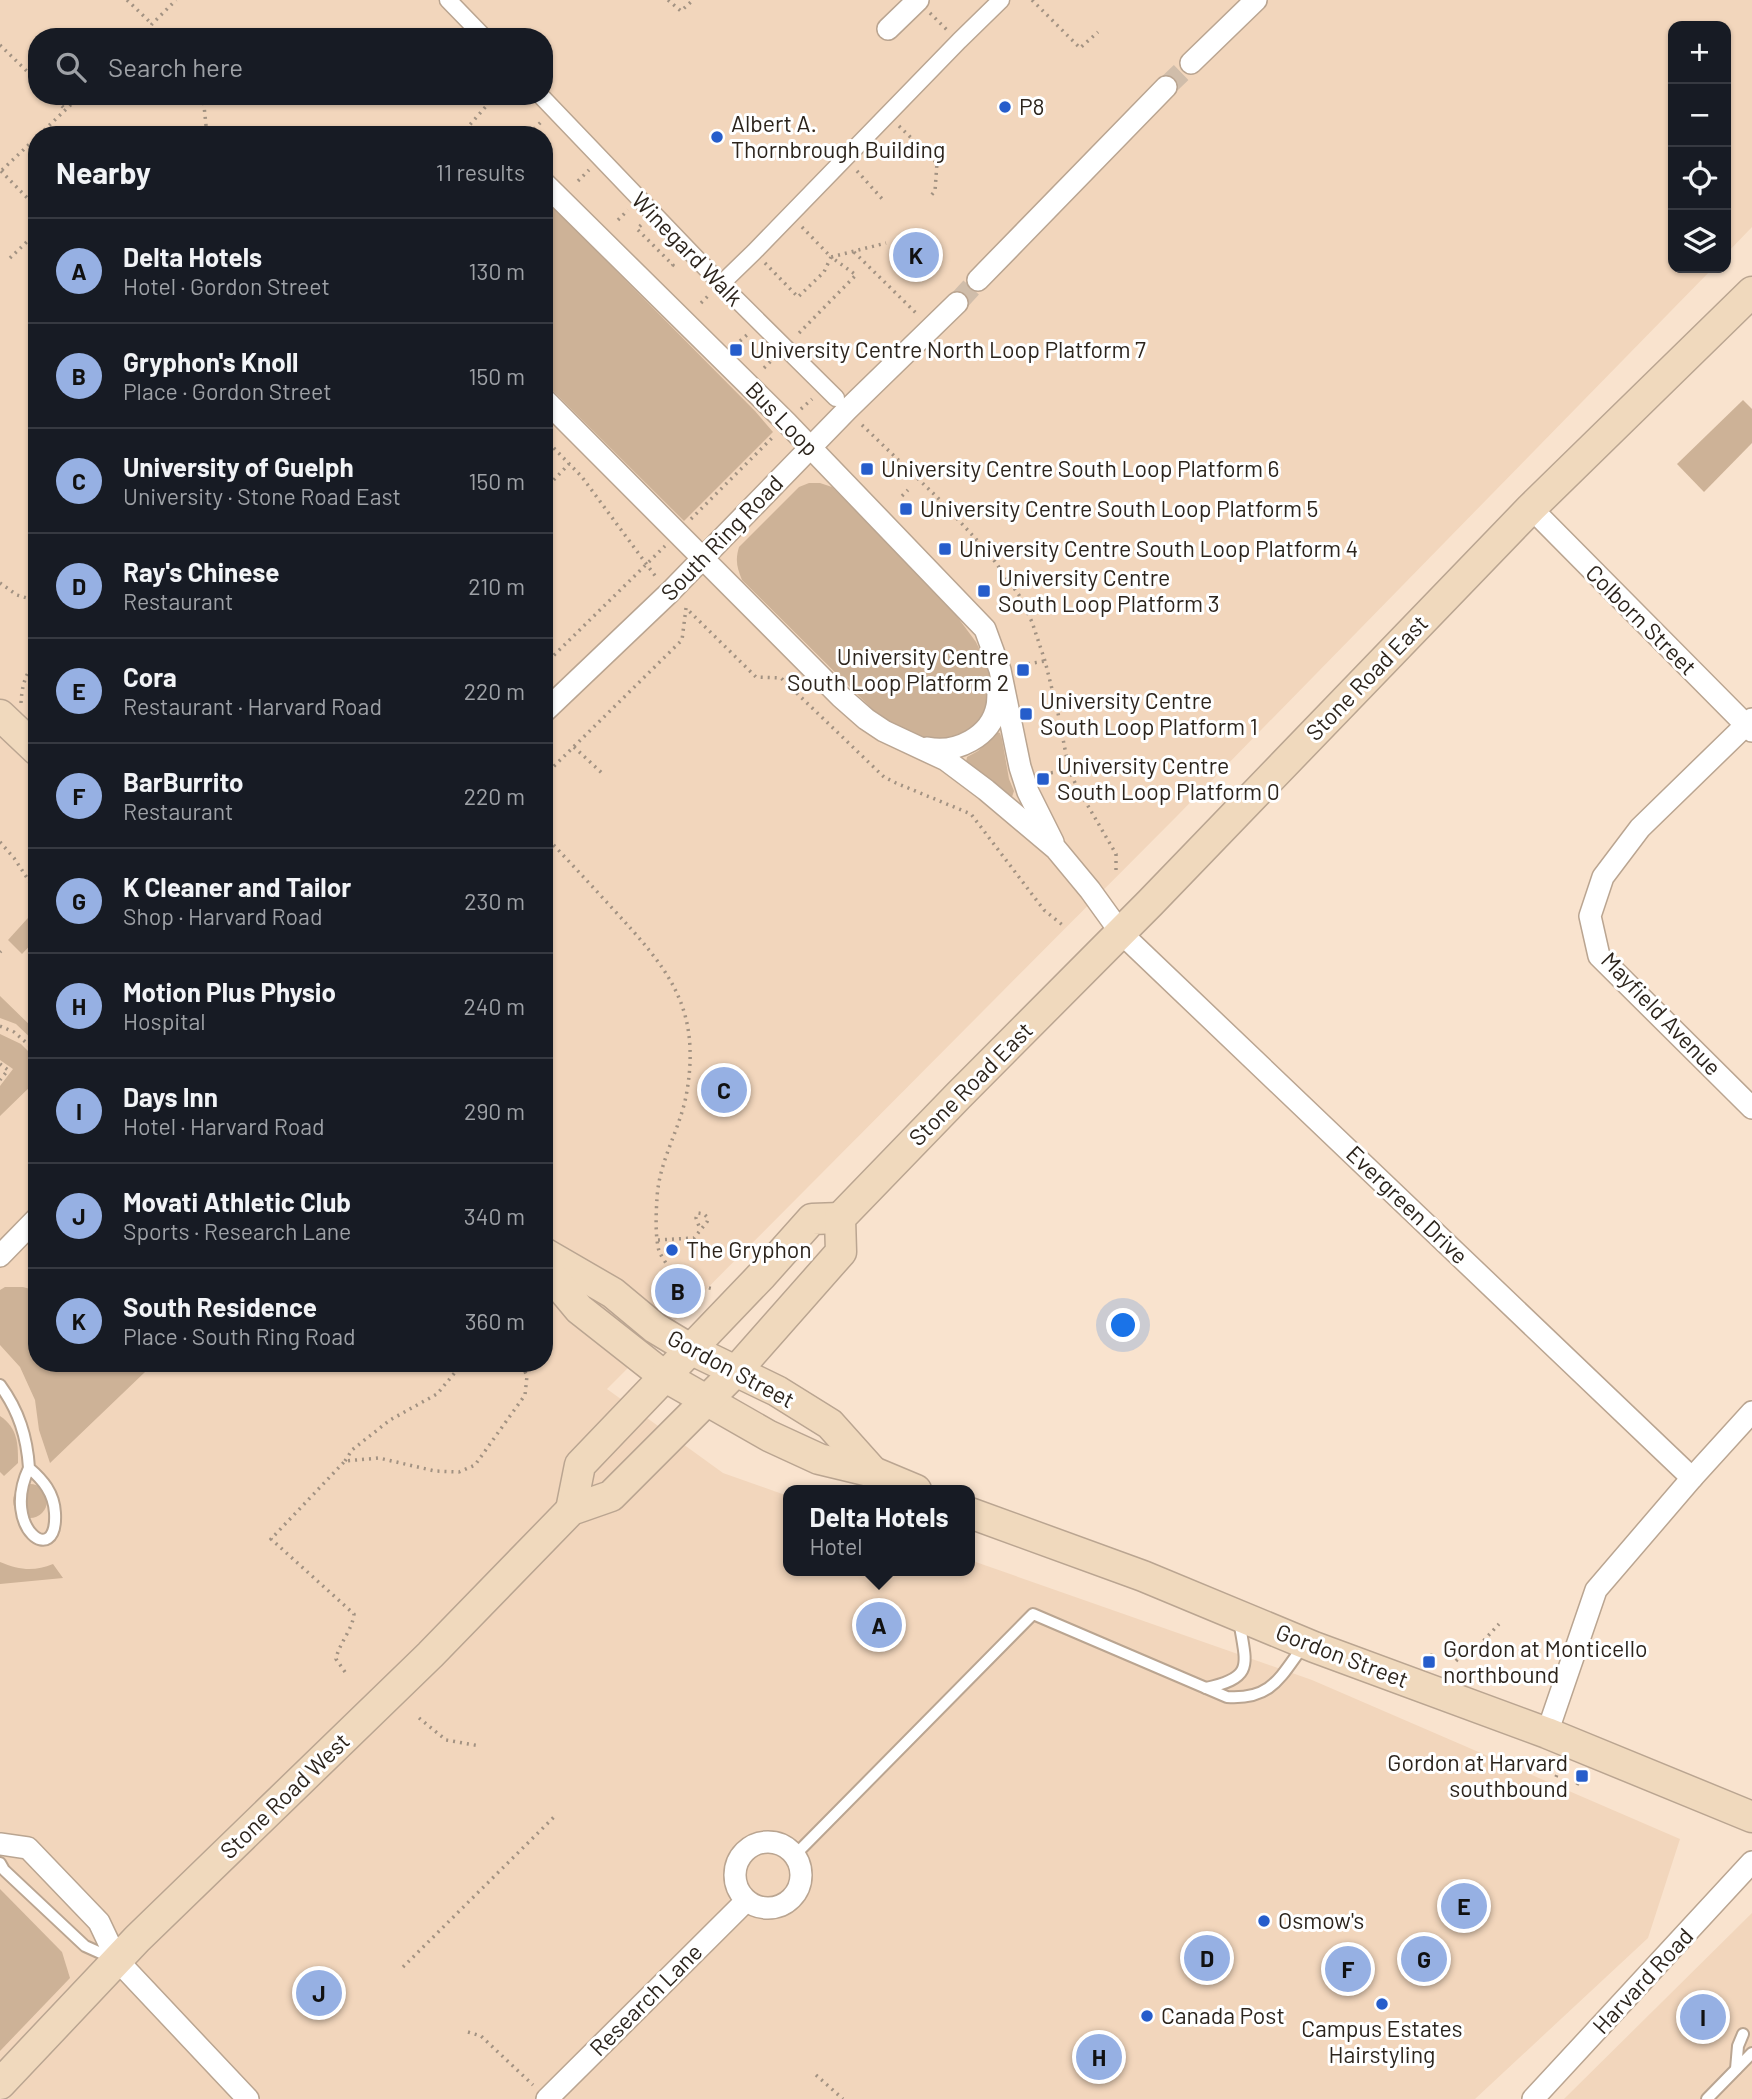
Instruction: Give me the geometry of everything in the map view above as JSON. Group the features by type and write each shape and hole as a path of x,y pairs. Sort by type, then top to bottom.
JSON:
{"main road":[{"name":"Stone Road East","path":"840,1218 1121,933 1531,508 1752,292"},
{"path":"4,718 28,741"},
{"path":"571,1510 580,1465 812,1219 840,1218 841,1252 736,1371"},
{"name":"Gordon Street","path":"553,1258 613,1293 655,1328 690,1349 777,1391 830,1424 873,1472"},
{"name":"Gordon Street","path":"553,1278 579,1310 664,1377 769,1436 819,1459 873,1472 904,1485"},
{"name":"Stone Road West","path":"0,2084 117,1960 430,1655 571,1510 611,1496 736,1371"},
{"name":"Gordon Street","path":"975,1515 1143,1576 1305,1643 1547,1733 1752,1817"}],"street":[{"path":"448,0 475,28"},
{"path":"888,29 917,0"},
{"path":"721,284 1002,0"},
{"path":"1191,63 1256,0"},
{"path":"978,281 1166,87"},
{"name":"Winegard Walk","path":"550,105 721,284 836,398"},
{"name":"Bus Loop","path":"553,192 788,423 985,629 1010,668 1020,767 1028,792 1056,849"},
{"name":"South Ring Road","path":"553,703 670,592 810,448 957,303"},
{"name":"Bus Loop","path":"553,408 866,719 902,740 946,760 1056,849 1121,933"},
{"name":"Colborn Street","path":"1531,508 1750,725"},
{"name":"Bus Loop","path":"902,740 930,749 943,750 969,743 979,735 994,715 1010,668"},
{"name":"Mayfield Avenue","path":"1750,725 1640,828 1603,877 1590,916 1599,956 1752,1108"},
{"name":"Evergreen Drive","path":"1121,933 1692,1478"},
{"path":"0,1256 28,1226"},
{"path":"1547,1733 1596,1591 1752,1412"},
{"path":"764,1842 776,1843 794,1856 801,1877 794,1896 785,1903 774,1908 756,1907 741,1896 734,1880 736,1864 742,1854 764,1842"},
{"path":"0,1844 28,1848 99,1922 117,1960 248,2099"},
{"name":"Harvard Road","path":"1541,2096 1752,1862"},
{"name":"Research Lane","path":"547,2099 746,1901"}],"lane":[{"path":"0,1385 23,1429 29,1468 40,1477 48,1489 54,1507 55,1522 51,1532 45,1536 21,1538"},
{"path":"12,1483 29,1468"},
{"path":"794,1856 1033,1614 1227,1697 1244,1698 1261,1694 1278,1680 1305,1643"},
{"path":"1206,1689 1227,1684 1240,1676 1246,1664 1238,1615"},
{"path":"0,1863 4,1870 85,1946 117,1960"},
{"path":"1736,2069 1738,2046 1743,2034"},
{"path":"1707,2099 1752,2053"}],"path":[{"path":"127,0 152,24"},
{"path":"151,28 152,24 176,0"},
{"path":"668,0 681,11 693,0"},
{"path":"917,0 959,41"},
{"path":"1032,0 1080,48 1098,32"},
{"path":"0,45 28,72"},
{"path":"61,105 66,110"},
{"path":"49,126 71,105"},
{"path":"204,105 206,126"},
{"path":"469,126 487,105"},
{"path":"888,115 937,163 934,191 929,198"},
{"path":"28,145 1,171 28,199"},
{"path":"846,159 885,202"},
{"path":"785,348 856,275 831,257 791,215"},
{"path":"632,233 637,229"},
{"path":"10,258 28,241"},
{"path":"831,257 886,243"},
{"path":"854,251 931,328"},
{"path":"754,252 798,298 824,272 831,257"},
{"path":"862,425 988,552 1018,596 1032,622 1045,661 1069,770 1115,854 1116,875"},
{"path":"687,523 775,436"},
{"path":"553,447 582,478 656,577"},
{"path":"553,481 569,464"},
{"path":"902,496 908,490"},
{"path":"553,656 667,544"},
{"path":"645,565 650,556"},
{"path":"0,583 28,598"},
{"path":"553,767 682,640 687,608 756,677 781,678 884,777 971,814 1044,910 1065,927"},
{"path":"1010,668 1045,661"},
{"path":"4,718 21,706 22,685 28,669"},
{"path":"573,747 604,775"},
{"path":"1041,775 1069,770"},
{"path":"0,842 28,879"},
{"path":"553,845 647,946 667,973 685,1014 691,1056 684,1107 666,1155 657,1198 659,1252 675,1279 676,1305"},
{"path":"0,1026 14,1032 28,1044"},
{"path":"0,1064 8,1070 0,1080"},
{"path":"658,1240 694,1238 700,1229"},
{"path":"675,1279 715,1290"},
{"path":"345,1672 336,1659 337,1652 345,1641 354,1614 271,1539 345,1461 352,1450 390,1420 437,1394 455,1372"},
{"path":"345,1461 379,1458 435,1471 459,1472 475,1465 525,1395 525,1372"},
{"path":"1455,1670 1460,1657 1474,1651 1499,1624"},
{"path":"1429,1662 1433,1652"},
{"path":"419,1718 446,1740 480,1746"},
{"path":"1556,1777 1560,1767"},
{"path":"1577,1786 1582,1776"},
{"path":"403,1967 554,1817"},
{"path":"468,2032 481,2036 547,2099"},
{"path":"816,2075 843,2099"}],"shaded area":[{"path":"0,0 1752,0 1752,227 1731,249 1731,21 1668,21 1668,273 1708,273 1177,816 607,1389 723,1473 783,1494 783,1576 975,1576 975,1562 1312,1680 1680,1839 1648,1938 1475,2099 0,2099"},
{"path":"553,207 773,432 684,521 553,391"},
{"path":"1743,400 1752,409 1752,443 1704,492 1677,464"},
{"path":"809,483 832,487 950,607 976,642 990,671 991,697 986,716 960,740 932,742 877,714 742,580 737,564 739,547 799,487"},
{"path":"997,732 1002,739 1009,779 1014,791 1012,797 966,762 967,757 978,751"},
{"path":"28,918 28,948 22,954 8,940"},
{"path":"0,996 28,1023 28,1035 16,1024 0,1018"},
{"path":"0,1034 21,1044 28,1051 28,1089 0,1116 0,1086 13,1069 0,1060"},
{"path":"5,1287 28,1288 28,1372 145,1372 50,1463 39,1430 35,1400 20,1367 0,1345 0,1290"},
{"path":"0,1416 14,1431 18,1449 18,1463 4,1476 0,1472"},
{"path":"30,1484 42,1489 47,1501 42,1513 30,1518 18,1513 13,1501 18,1489"},
{"path":"0,1562 26,1569 53,1564 63,1578 0,1584"},
{"path":"0,1889 62,1952 70,1978 0,2051"},
{"path":"1752,1913 1752,2099 1564,2099"}],"tunnel":[{"path":"1166,87 1191,63"},
{"path":"957,303 978,280"}],"place":[{"name":"P8","path":"1005,107"},
{"name":"Albert A. Thornbrough Building","path":"717,137"},
{"name":"South Residence","path":"916,255"},
{"name":"University Centre North Loop Platform 7","path":"736,350"},
{"name":"University Centre South Loop Platform 6","path":"867,469"},
{"name":"University Centre South Loop Platform 5","path":"906,509"},
{"name":"University Centre South Loop Platform 4","path":"945,549"},
{"name":"University Centre South Loop Platform 3","path":"984,591"},
{"name":"University Centre South Loop Platform 2","path":"1023,670"},
{"name":"University Centre South Loop Platform 1","path":"1026,714"},
{"name":"University Centre South Loop Platform 0","path":"1043,779"},
{"name":"University of Guelph","path":"724,1090"},
{"name":"The Gryphon","path":"672,1250"},
{"name":"Gryphon's Knoll","path":"678,1291"},
{"name":"Delta Hotels","path":"879,1625"},
{"name":"Gordon at Monticello northbound","path":"1429,1662"},
{"name":"Gordon at Harvard southbound","path":"1582,1776"},
{"name":"Cora","path":"1464,1906"},
{"name":"Osmow's","path":"1264,1921"},
{"name":"Ray's Chinese","path":"1207,1958"},
{"name":"K Cleaner and Tailor","path":"1424,1959"},
{"name":"BarBurrito","path":"1348,1969"},
{"name":"Movati Athletic Club","path":"319,1993"},
{"name":"Campus Estates Hairstyling","path":"1382,2004"},
{"name":"Canada Post","path":"1147,2016"},
{"name":"Days Inn","path":"1703,2017"},
{"name":"Motion Plus Physio","path":"1099,2057"}]}
